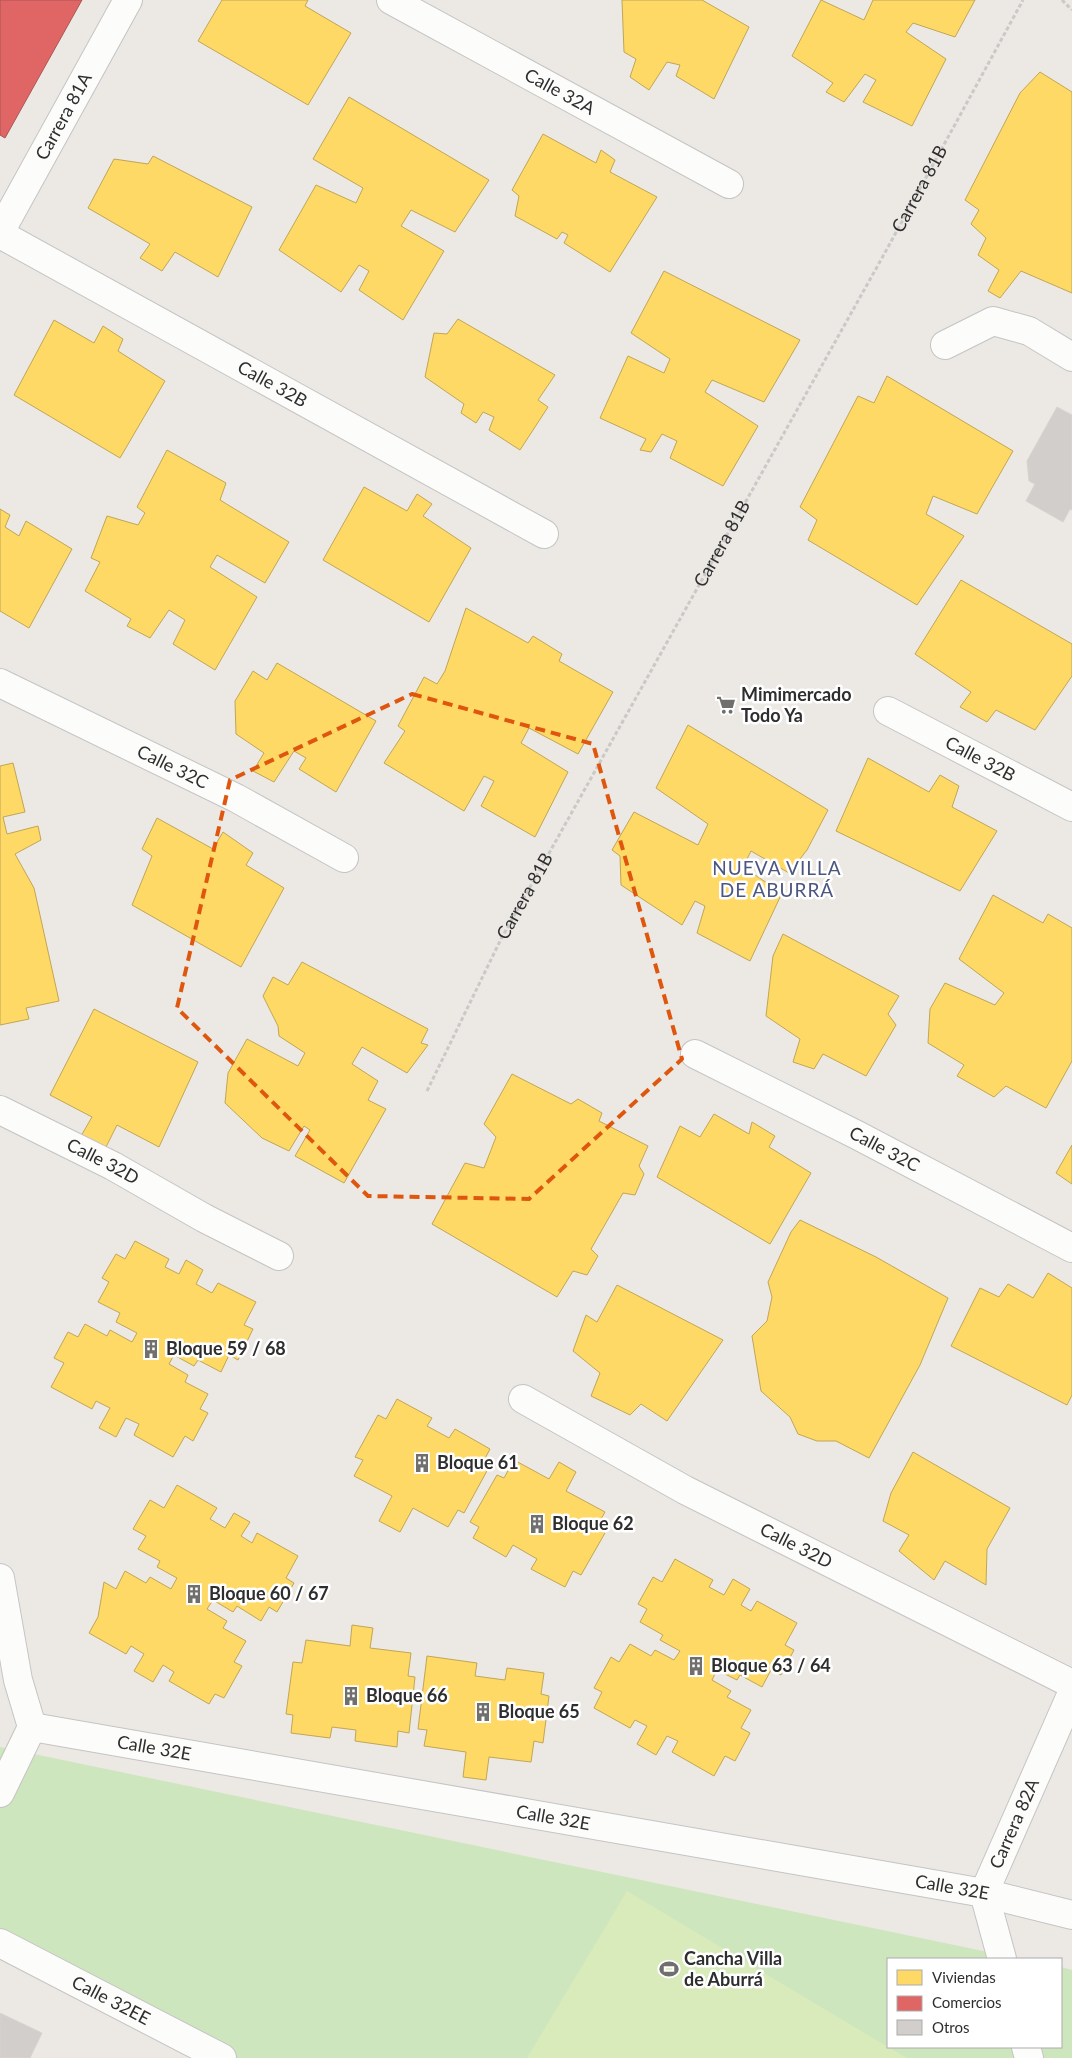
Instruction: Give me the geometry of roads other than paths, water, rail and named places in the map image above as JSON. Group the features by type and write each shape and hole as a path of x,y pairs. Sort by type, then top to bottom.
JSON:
{"street":[{"name":"Carrera 81A","path":"0,233 128,0"},
{"name":"Calle 32A","path":"391,0 729,184"},
{"name":"Calle 32B","path":"0,233 544,534"},
{"path":"945,344 993,321 1029,331 1072,357"},
{"name":"Calle 32C","path":"0,683 236,798 344,858"},
{"name":"Calle 32B","path":"888,711 1072,807"},
{"name":"Calle 32C","path":"695,1054 857,1135 1072,1248"},
{"name":"Calle 32D","path":"0,1110 114,1166 204,1218 279,1256"},
{"name":"Calle 32D","path":"523,1399 684,1490 1072,1684"},
{"path":"0,1578 18,1680 32,1727 0,1792"},
{"name":"Carrera 82A","path":"1002,1958 984,1893 1072,1694"},
{"name":"Calle 32E","path":"32,1727 984,1893 1072,1915"},
{"name":"Calle 32EE","path":"0,1943 222,2058"}],"place":[{"name":"Mimimercado Todo Ya","path":"726,705"},
{"name":"Bloque 59 / 68","path":"151,1349"},
{"name":"Bloque 61","path":"422,1463"},
{"name":"Bloque 62","path":"537,1524"},
{"name":"Bloque 60 / 67","path":"194,1594"},
{"name":"Bloque 63 / 64","path":"696,1666"},
{"name":"Bloque 66","path":"351,1696"},
{"name":"Bloque 65","path":"483,1712"},
{"name":"Cancha Villa de Aburrá","path":"669,1969"}],"district":[{"name":"NUEVA VILLA DE ABURRÁ","path":"777,879"}]}
